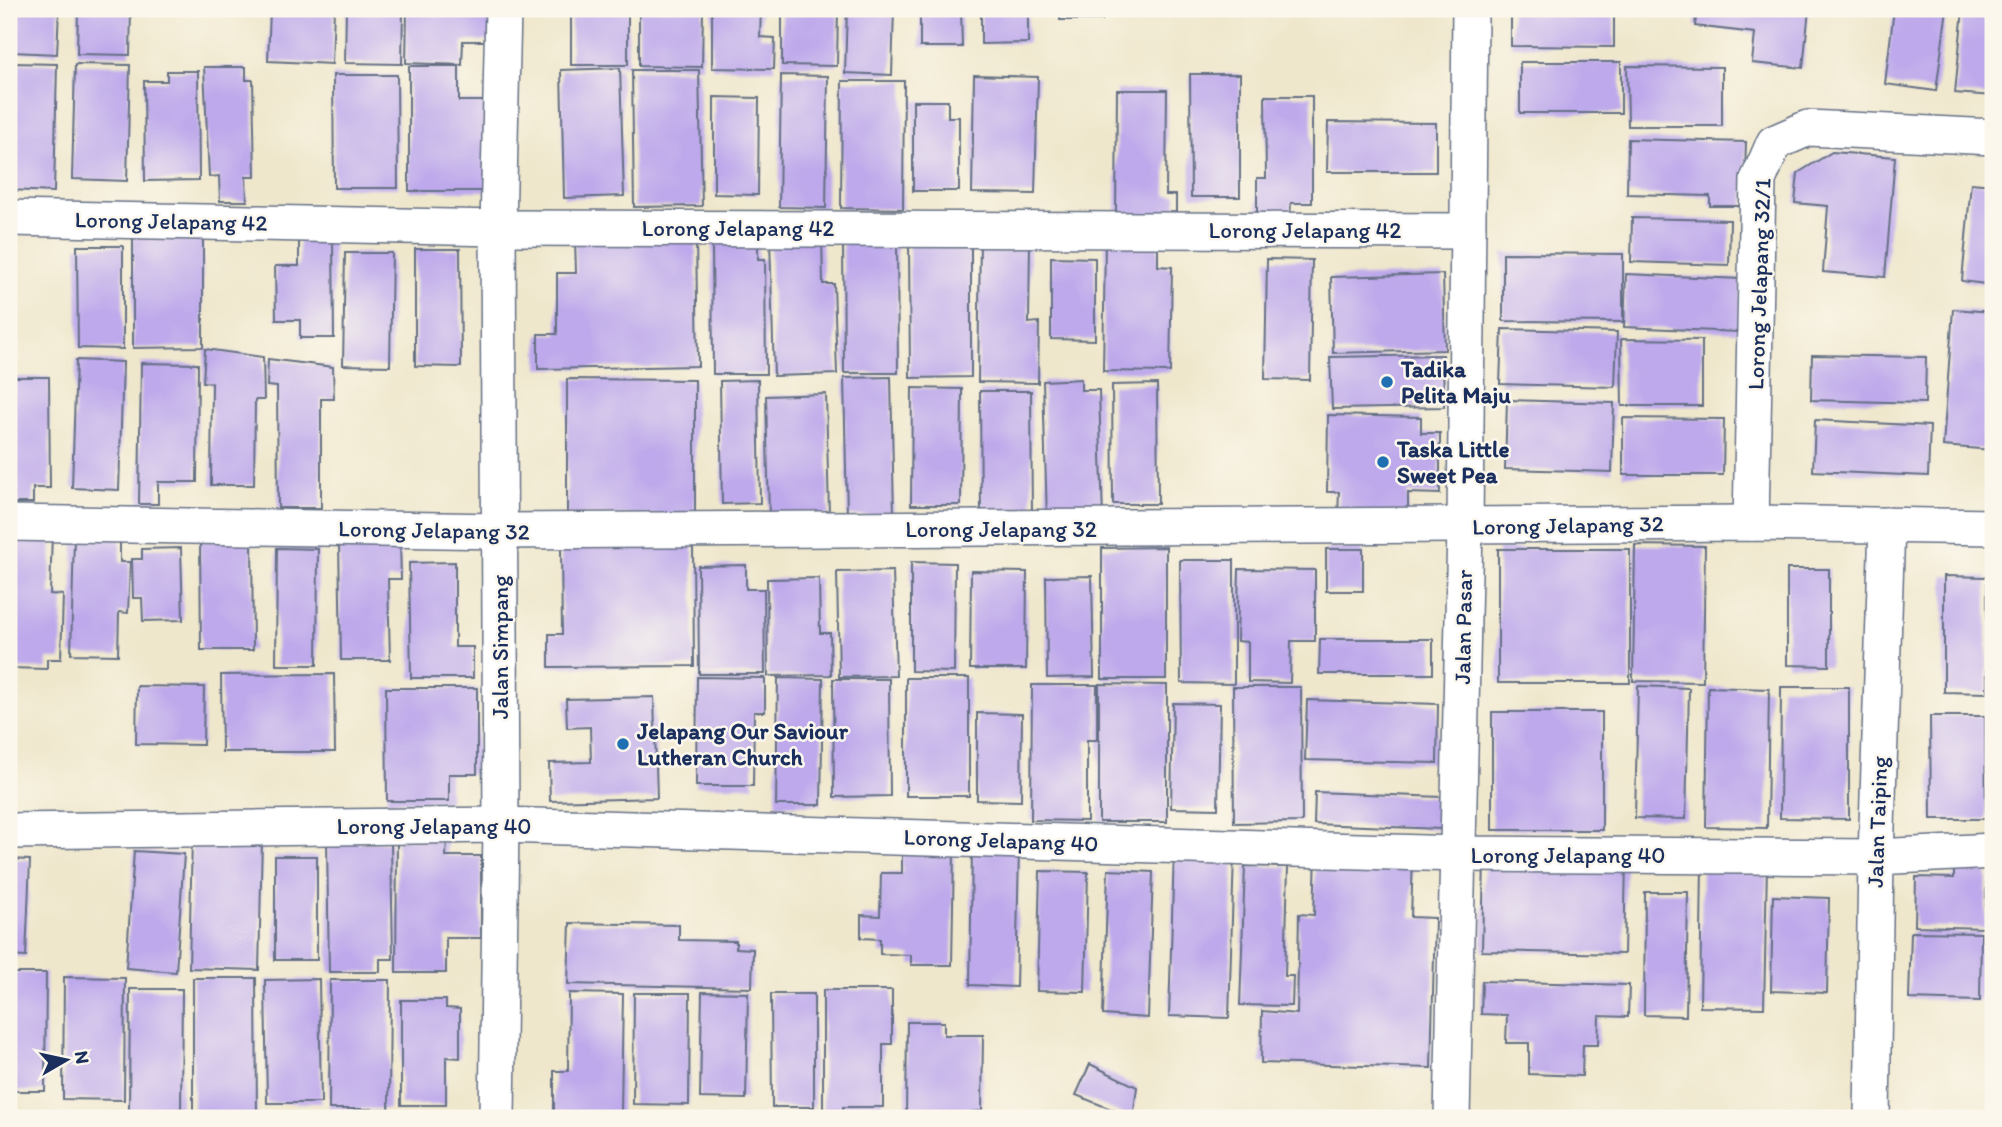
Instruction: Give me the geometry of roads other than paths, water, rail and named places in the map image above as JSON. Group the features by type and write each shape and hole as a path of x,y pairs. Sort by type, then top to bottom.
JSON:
{"street":[{"name":"Jalan Simpang","path":"497,1118 501,825 498,228 503,9"},
{"name":"Jalan Pasar","path":"1452,1118 1465,527 1470,9"},
{"name":"Lorong Jelapang 32/1","path":"1751,523 1758,180 1774,143 1808,128 1993,137"},
{"name":"Lorong Jelapang 42","path":"9,218 498,228 1468,231"},
{"name":"Lorong Jelapang 32","path":"9,523 500,531 1465,527 1751,523 1993,527"},
{"name":"Jalan Taiping","path":"1872,1118 1876,857 1887,525"},
{"name":"Lorong Jelapang 40","path":"9,831 501,825 1457,854 1876,857 1993,851"}],"place":[{"name":"Tadika Pelita Maju","path":"1387,382"},
{"name":"Taska Little Sweet Pea","path":"1383,462"},
{"name":"Jelapang Our Saviour Lutheran Church","path":"623,744"}]}
